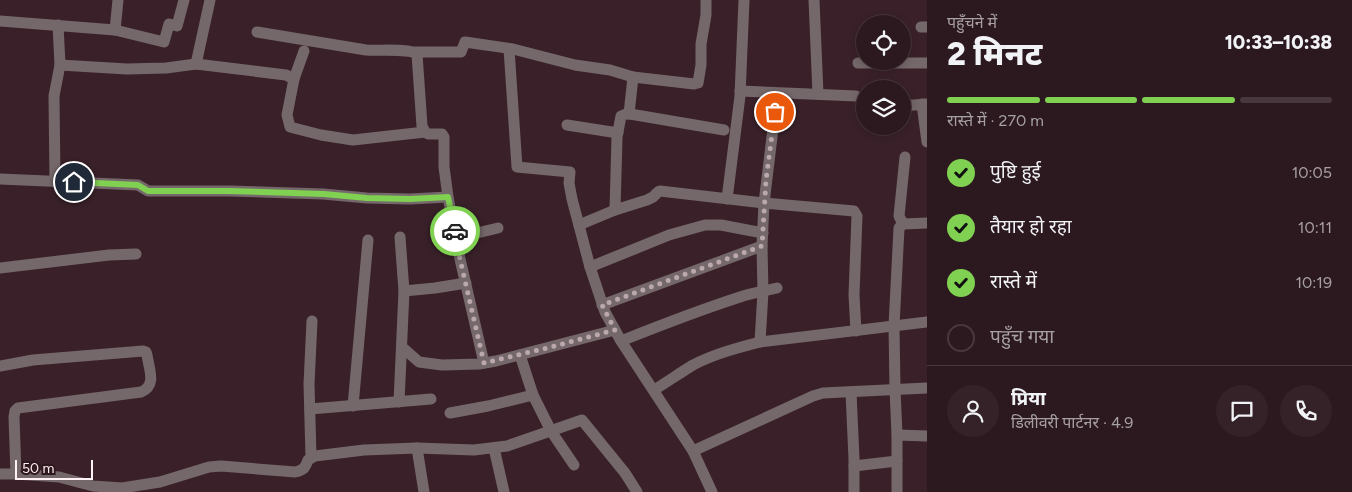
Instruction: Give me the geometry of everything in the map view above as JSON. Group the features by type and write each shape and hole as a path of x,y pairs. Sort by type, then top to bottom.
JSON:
{"street":[{"path":"115,30 118,0"},
{"path":"0,21 115,30 164,42 169,24 178,26 184,0"},
{"path":"196,64 210,0"},
{"path":"257,32 377,51 462,52 465,42 509,49 575,65 610,70 633,77 694,84 698,83 702,65 701,44 706,15 706,0"},
{"path":"726,199 740,91 744,0"},
{"path":"814,0 818,94"},
{"path":"55,181 54,96 60,65 58,25"},
{"path":"509,49 517,167 570,172 570,190 578,225 602,305 621,341 693,451 712,492"},
{"path":"304,51 294,79 287,115 290,127 321,135 353,140 425,132 428,134 439,133 444,135 444,167 448,197 484,363"},
{"path":"415,52 418,57 422,126 425,132"},
{"path":"911,63 927,63"},
{"path":"60,65 127,69 166,68 196,64 286,74 294,79"},
{"path":"629,114 633,77"},
{"path":"740,91 856,96"},
{"path":"911,105 924,104 927,142"},
{"path":"760,342 763,292 762,234 775,112"},
{"path":"615,210 618,133 621,116 629,114 724,130"},
{"path":"567,125 618,133"},
{"path":"903,224 899,216 905,157"},
{"path":"0,179 138,185 148,191 229,191 410,199 448,197"},
{"path":"578,225 647,200 660,191 764,204 848,209 854,211 856,213 857,232 854,295 856,330"},
{"path":"897,492 894,326 899,228 903,224 927,222"},
{"path":"590,267 669,235 705,225 721,225 762,234"},
{"path":"456,238 498,228"},
{"path":"399,402 404,291 400,238"},
{"path":"353,406 368,240"},
{"path":"602,305 762,246"},
{"path":"0,268 109,255 136,254"},
{"path":"404,291 466,283"},
{"path":"621,341 713,306 755,292 778,288"},
{"path":"311,457 312,321"},
{"path":"654,390 694,365 731,350 760,342 927,322"},
{"path":"402,347 419,362 442,365 484,363 615,330"},
{"path":"0,366 33,360 139,351 146,352 149,364 151,380 148,390 18,408 15,411 14,418 16,474"},
{"path":"520,355 533,395 552,431 574,465"},
{"path":"693,451 813,396 824,393 927,388"},
{"path":"852,392 854,492"},
{"path":"450,413 533,395"},
{"path":"310,409 431,399"},
{"path":"0,474 59,478 93,486 122,488 160,482 208,467 221,466 302,471 311,457 364,450 417,448 474,450 494,448 507,446 582,420 625,472 637,492"},
{"path":"897,434 927,436"},
{"path":"417,448 424,492"},
{"path":"494,448 504,492"},
{"path":"854,466 897,460"}],"way so far":[{"path":"455,231 484,363 615,330 602,305 762,246 766,180 775,112"}],"route":[{"path":"74,182 140,185 148,191 229,191 410,199 448,197 455,231"}]}
